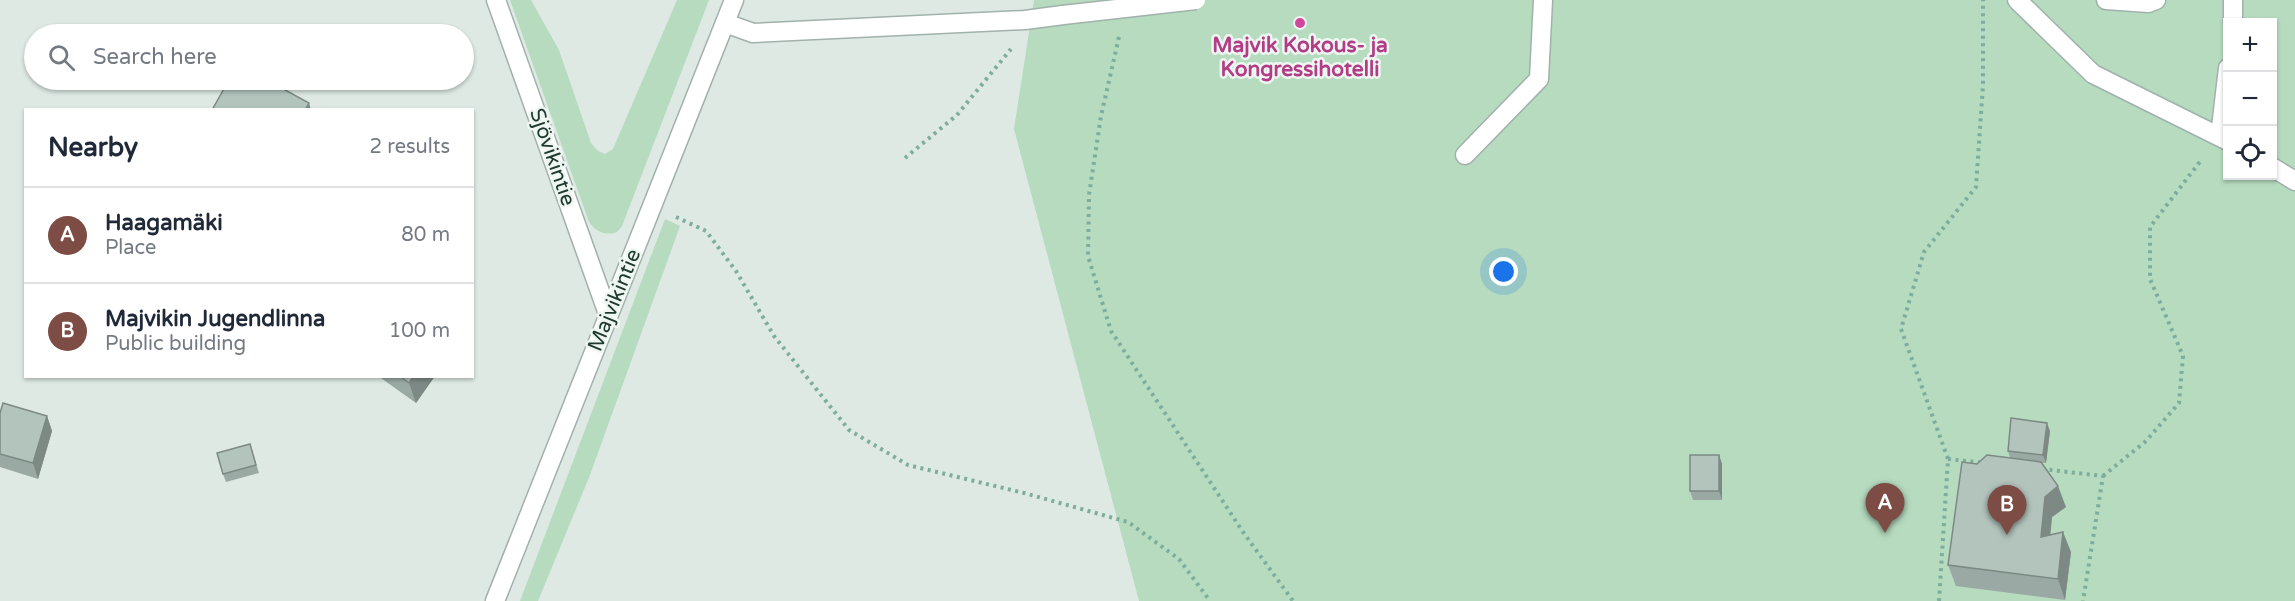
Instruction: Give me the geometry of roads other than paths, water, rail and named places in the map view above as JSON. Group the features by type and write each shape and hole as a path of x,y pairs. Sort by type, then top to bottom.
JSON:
{"street":[{"name":"Sjövikintie","path":"496,0 608,314"},
{"name":"Majvikintie","path":"495,601 734,0"},
{"path":"725,23 753,33 1025,20 1196,0"},
{"path":"1465,155 1539,79 1543,0"},
{"path":"2017,0 2093,74 2223,138"},
{"path":"2106,0 2148,3 2156,0"},
{"path":"2232,18 2233,0"},
{"path":"2225,126 2228,72"},
{"path":"2277,170 2295,181"}],"place":[{"name":"Majvik Kokous- ja Kongressihotelli","path":"1300,23"},
{"name":"Haagamäki","path":"1885,533"},
{"name":"Majvikin Jugendlinna","path":"2007,535"}]}
